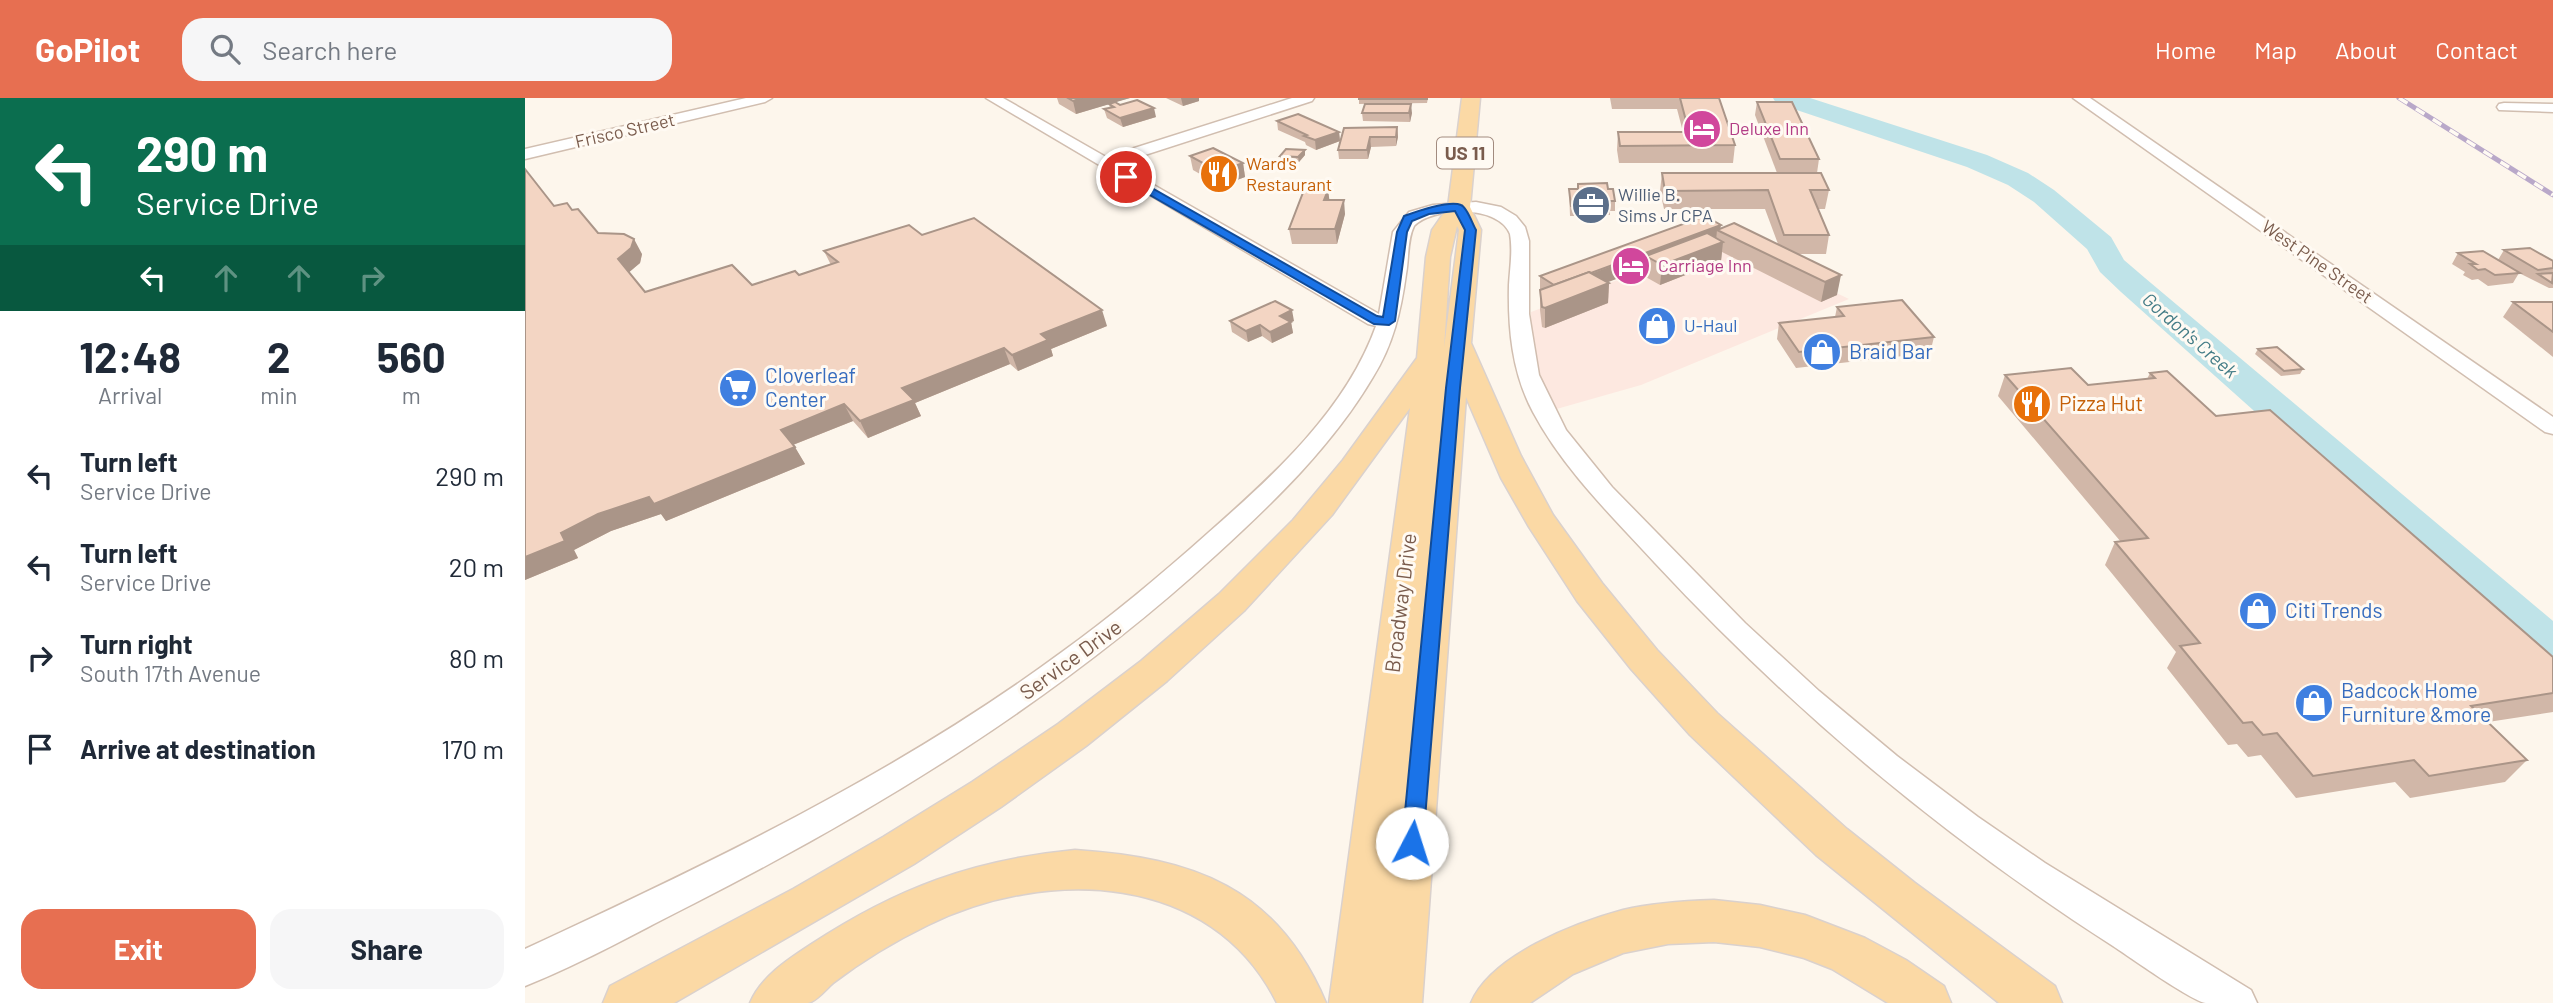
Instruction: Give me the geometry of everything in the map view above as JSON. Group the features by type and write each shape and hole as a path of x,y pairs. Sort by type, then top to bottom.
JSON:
{"main road":[{"name":"Broadway Drive","path":"1353,1003 1444,351 1470,230 1459,207 1471,98"},
{"name":"Broadway Drive","path":"1398,1003 1444,351"},
{"path":"627,1003 783,919 899,850 1019,771 1135,685 1215,617 1305,527 1444,351 1540,520 1631,644 1759,780 1852,861 1945,935 2038,1003"},
{"path":"773,1003 821,964 861,937 938,900 977,886 1058,870 1095,870 1165,881 1224,907 1250,926 1271,949 1291,979 1302,1003"},
{"path":"1495,1003 1533,971 1597,939 1672,921 1707,920 1754,925 1817,941 1888,974 1927,1003"}],"street":[{"name":"Frisco Street","path":"525,154 765,98"},
{"path":"993,98 1374,320 1389,321"},
{"path":"1103,163 1307,98"},
{"name":"West Pine Street","path":"2080,98 2553,427"},
{"path":"2504,107 2553,108"},
{"path":"1459,207 1486,208 1504,214 1517,228 1520,320 1525,370 1550,424 1597,484 1725,622 1851,737 1967,827 2108,924 2238,1003"},
{"name":"Service Drive","path":"525,968 657,906 811,825 936,753 1046,680 1133,614 1263,496 1341,408 1365,374 1389,321 1402,232 1406,222 1413,216 1426,212 1459,207"}],"shaded area":[{"name":"U-Haul","path":"1726,240 1849,299 1641,385 1553,410 1538,376 1531,312"}],"building":[{"path":"1427,98 1427,99 1359,99"},
{"path":"1680,98 1719,98 1735,145 1620,146 1618,132 1689,132"},
{"path":"1137,100 1154,108 1120,118 1104,109 1114,107 1109,104 1115,102 1120,105"},
{"path":"1757,102 1792,102 1819,159 1780,159"},
{"path":"1365,104 1411,104 1409,113 1362,113"},
{"path":"1298,114 1339,132 1315,140 1277,121"},
{"path":"1397,127 1396,137 1370,137 1367,150 1338,150 1344,128"},
{"path":"1213,148 1243,163 1219,172 1190,156"},
{"path":"1286,149 1305,150 1298,157 1280,156"},
{"name":"Cloverleaf Center","path":"525,169 554,206 567,203 572,210 578,209 598,233 624,234 634,239 631,248 618,259 645,292 732,265 752,285 795,271 799,275 838,262 824,251 909,225 922,235 974,218 1102,310 1041,334 1048,340 1012,355 1004,348 902,388 914,400 860,421 844,404 781,430 795,447 654,504 649,497 598,514 561,533 565,541 525,557"},
{"path":"1662,173 1821,173 1829,190 1810,190 1829,235 1784,235 1768,190 1665,191"},
{"path":"1607,183 1608,189 1613,189 1615,201 1610,201 1610,205 1600,205 1601,209 1571,206 1569,189 1578,189 1578,184"},
{"path":"1304,190 1328,190 1324,200 1344,200 1335,229 1289,229"},
{"path":"1705,216 1721,225 1554,285 1540,276"},
{"path":"1734,223 1841,275 1825,282 1717,230"},
{"path":"1707,233 1723,242 1662,265 1646,256"},
{"path":"2530,248 2553,261 2553,268 2538,270 2504,250"},
{"path":"2483,251 2520,273 2495,275 2485,269 2478,270 2470,264 2476,264 2458,253"},
{"path":"1589,272 1609,283 1542,307 1540,290"},
{"path":"2553,273 2552,283 2538,274"},
{"path":"1902,300 1934,337 1799,352 1779,323 1844,316 1837,307"},
{"path":"1275,301 1292,310 1280,316 1291,322 1270,332 1260,325 1246,331 1230,321"},
{"path":"2513,302 2553,302 2553,332"},
{"path":"2277,347 2303,369 2284,371 2258,349"},
{"path":"2071,368 2088,385 2155,378 2150,373 2167,371 2216,416 2270,410 2553,657 2553,693 2471,706 2527,760 2429,776 2414,760 2313,776 2277,733 2263,735 2252,722 2243,723 2180,646 2200,643 2115,542 2148,538 2005,375"}],"waterway":[{"name":"Gordon's Creek","path":"1785,98 1977,161 2018,179 2044,196 2100,244 2111,265 2133,285 2553,649"}],"railway":[{"path":"2399,98 2553,195"}],"place":[{"name":"Deluxe Inn","path":"1702,129"},
{"name":"Ward's Restaurant","path":"1219,174"},
{"name":"Willie B. Sims Jr CPA","path":"1591,205"},
{"name":"Carriage Inn","path":"1631,266"},
{"name":"U-Haul","path":"1657,326"},
{"name":"Braid Bar","path":"1822,352"},
{"name":"Cloverleaf Center","path":"738,388"},
{"name":"Pizza Hut","path":"2032,404"},
{"name":"Citi Trends","path":"2258,611"},
{"name":"Badcock Home Furniture &more","path":"2314,703"}],"route":[{"path":"1126,177 1374,320 1389,321 1398,274 1402,232 1408,219 1426,212 1459,207 1470,230 1412,843"}]}
